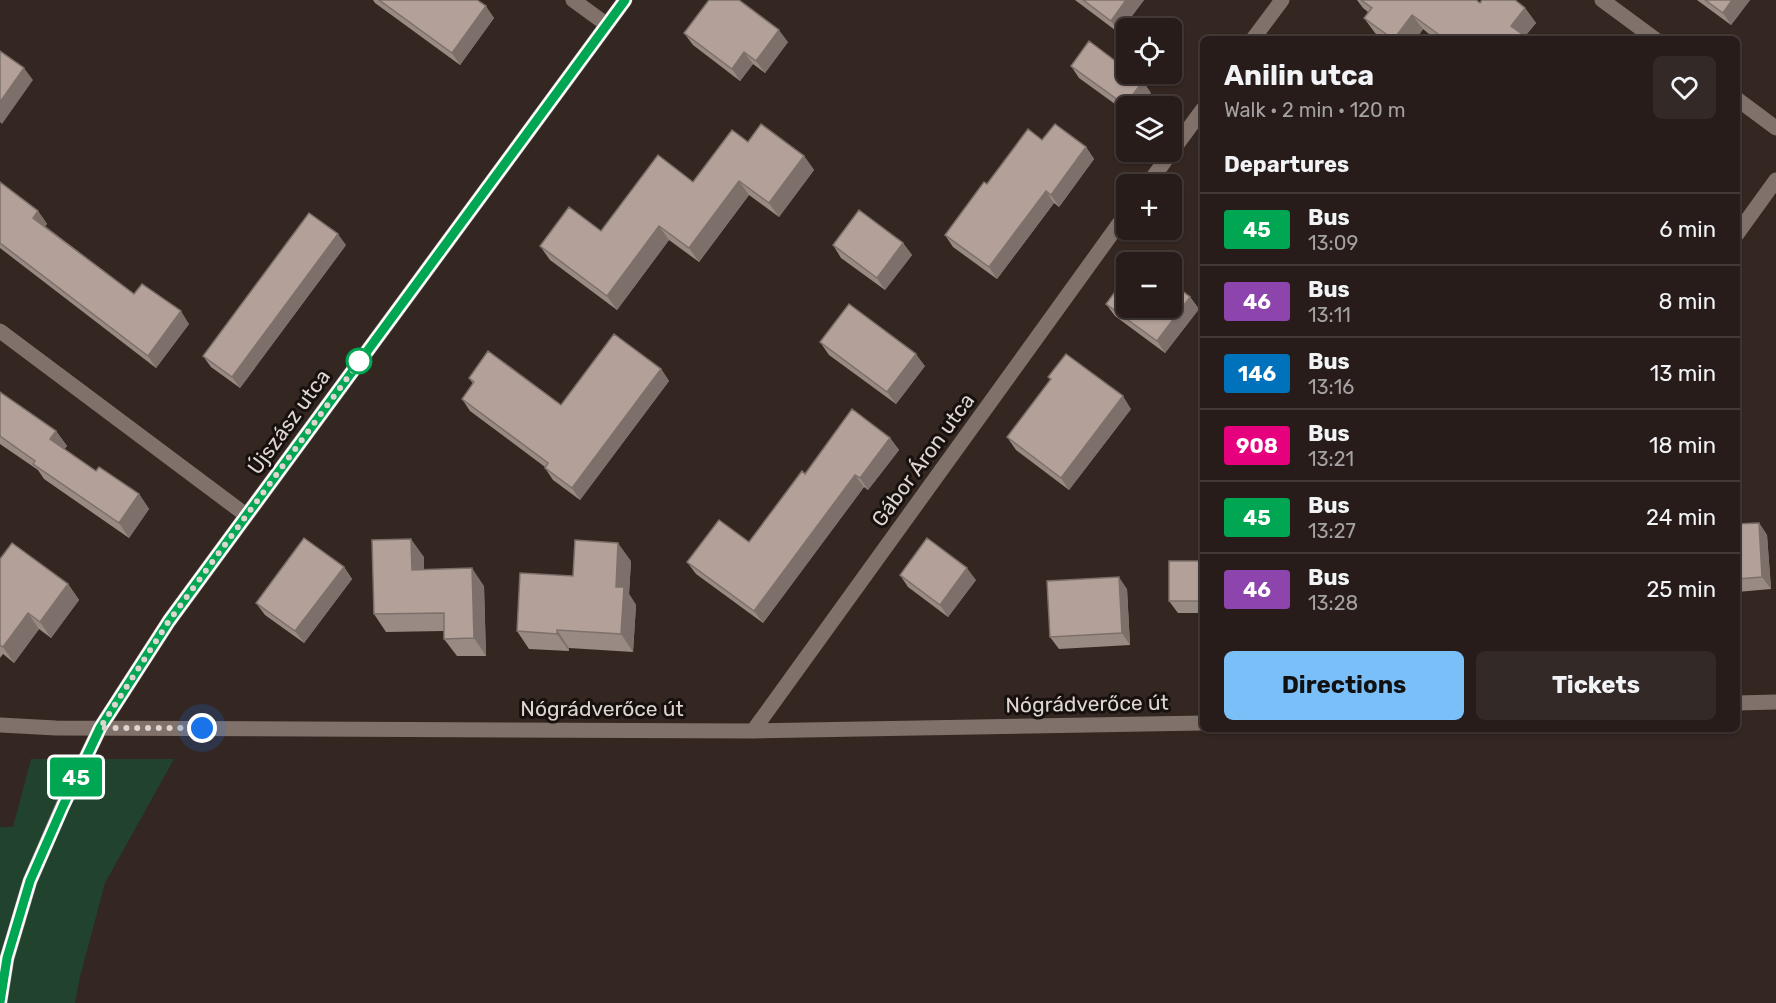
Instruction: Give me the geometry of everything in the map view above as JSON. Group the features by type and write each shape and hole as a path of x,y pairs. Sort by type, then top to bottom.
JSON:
{"street":[{"path":"573,0 606,24"},
{"name":"Újszász utca","path":"0,1002 7,958 30,881 100,728 169,621 625,0"},
{"path":"1255,36 1282,0"},
{"path":"1602,0 1651,36"},
{"path":"1740,101 1776,128"},
{"path":"1155,174 1200,113"},
{"path":"1740,230 1776,180"},
{"name":"Gábor Áron utca","path":"753,731 1116,228"},
{"path":"0,331 246,515"},
{"path":"1740,704 1776,702"},
{"name":"Nógrádverőce út","path":"0,725 56,728 753,731 1200,723"}],"green space":[{"path":"31,759 174,759 105,883 75,1003 0,1003 0,827 13,827"}],"building":[{"path":"379,0 477,0 486,6 452,53"},
{"path":"709,0 739,0 779,30 756,61 744,52 732,69 684,33"},
{"path":"1083,0 1126,0 1111,21"},
{"path":"1361,0 1476,0 1480,3 1482,0 1515,0 1525,8 1511,26 1525,36 1441,36 1412,15 1396,36 1389,36 1364,18 1372,8"},
{"path":"1705,0 1732,0 1723,13"},
{"path":"1089,41 1116,61 1116,84 1141,84 1132,96 1116,96 1116,98 1071,66"},
{"path":"0,51 24,68 0,102"},
{"path":"761,124 804,156 769,203 739,181 689,248 659,226 607,296 540,246 569,207 601,231 658,155 693,182 732,130 748,142"},
{"path":"1055,124 1086,147 1051,195 1046,191 989,267 945,235 984,182 987,184 1028,129 1042,140"},
{"path":"0,182 38,211 33,218 134,294 142,284 181,311 148,356 0,243"},
{"path":"859,210 903,243 877,278 833,245"},
{"path":"309,213 338,234 232,377 203,356"},
{"path":"1116,290 1116,311 1106,304"},
{"path":"1182,291 1190,297 1182,308"},
{"path":"849,304 916,354 887,392 820,342"},
{"path":"1125,318 1174,318 1157,341"},
{"path":"614,334 661,369 572,488 545,468 548,463 462,399 474,382 469,378 488,351 561,405"},
{"path":"1066,354 1123,396 1061,478 1007,437 1051,379 1048,377"},
{"path":"0,392 56,431 50,439 96,471 99,467 139,494 119,523 33,464 35,461 0,436"},
{"path":"852,409 890,438 860,478 855,475 754,611 687,562 719,520 749,542 802,471 805,474"},
{"path":"1759,523 1762,577 1740,579 1740,524"},
{"path":"304,538 344,567 295,631 256,603"},
{"path":"927,538 967,568 940,605 900,575"},
{"path":"411,539 412,570 472,568 474,638 444,639 444,613 374,614 372,540"},
{"path":"575,540 618,543 616,587 624,587 621,634 557,630 557,634 517,631 520,573 573,576"},
{"path":"12,543 68,584 40,622 28,613 3,647 0,645 0,559"},
{"path":"1169,561 1200,561 1200,601 1169,601"},
{"path":"1119,577 1122,633 1050,637 1047,581"}],"bus line":[{"name":"45","path":"0,1002 7,958 30,881 100,728 169,621 625,0"}],"route":[{"path":"202,728 100,728 169,621 362,358 359,361"}]}
